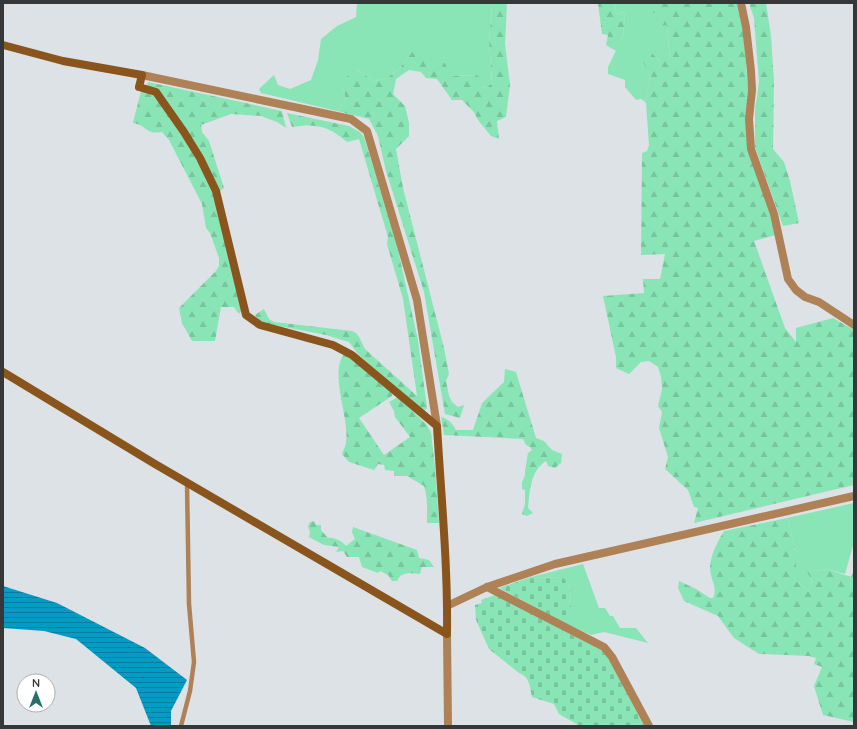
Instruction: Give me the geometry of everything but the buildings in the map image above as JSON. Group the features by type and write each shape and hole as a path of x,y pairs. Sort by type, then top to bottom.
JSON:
{"street":[{"path":"741,3 746,27 751,71 752,90 749,119 751,149 774,214 788,279 796,290 805,297 818,302 854,325"},
{"path":"3,45 63,61 142,75 351,119 367,131 418,300 436,426 447,606 446,634 448,726"},
{"path":"142,75 139,87 156,92 200,158 216,191 246,315 260,325 333,345 352,355 436,426"},
{"path":"3,372 187,483 446,634"},
{"path":"447,606 486,587 555,564 854,496"},
{"path":"486,587 604,647 612,657 649,726"}],"lane":[{"path":"181,726 180,724 190,691 194,662 189,604 187,483"}],"green space":[{"path":"357,3 492,3 489,42 492,83 486,88 482,87 482,78 476,75 450,76 412,52 400,68 387,78 374,81 357,70 343,88 346,100 337,111 261,93 259,89 274,75 278,85 290,89 311,80 318,60 321,39 337,26 356,17"},
{"path":"492,3 507,3 505,44 510,85 506,117 497,121 499,139 491,136 478,120 474,112 462,100 452,100 437,79 426,78 421,72 409,70 396,79 393,94 405,106 409,123 409,136 396,149 403,188 444,348 449,374 446,381 449,396 452,402 458,407 464,405 460,418 445,414 424,292 386,171 378,136 369,119 337,111 346,100 343,88 345,78 357,70 374,81 387,78 400,68 412,52 445,63 450,76 476,75 482,78 482,87 486,88 492,83 489,42"},
{"path":"598,3 616,3 615,14 625,12 623,36 616,51 606,45 608,35 602,34"},
{"path":"616,3 648,3 648,14 657,12 667,24 670,61 661,63 653,54 652,72 645,102 641,99 636,100 625,87 625,80 608,74 608,67 623,36 625,12 615,14"},
{"path":"648,3 738,3 743,27 748,88 746,114 776,235 754,241 785,328 796,342 796,328 833,318 854,330 854,485 694,523 698,508 694,507 688,490 665,469 668,457 659,428 662,412 658,406 662,389 658,367 649,361 641,362 629,374 616,368 616,357 603,296 644,293 643,279 660,279 665,254 641,255 642,153 647,151 649,145 645,102 652,72 647,69 643,62 645,54 649,52 653,54 661,63 670,60 667,25 660,26 657,12 648,15"},
{"path":"749,3 766,3 771,36 774,82 773,149 784,162 790,181 799,223 783,226 755,147 755,110 759,82 754,18"},
{"path":"148,82 282,111 286,128 277,122 261,116 231,114 201,125 202,132 209,141 224,188 220,191 158,89 147,86"},
{"path":"141,91 154,94 182,134 213,190 242,310 239,314 234,307 221,307 215,341 192,341 182,323 179,308 216,271 219,266 219,258 210,233 206,228 202,204 169,140 162,132 152,132 138,124 133,123"},
{"path":"287,113 349,126 360,132 364,137 396,241 418,340 427,408 423,412 358,354 349,342 326,335 269,324 259,321 255,315 264,309 269,319 274,322 352,331 356,333 365,349 417,396 403,299 387,244 388,237 359,139 347,142 334,132 321,127 308,125 292,127"},
{"path":"344,354 393,393 392,396 359,418 384,455 410,437 395,417 394,411 389,402 398,397 426,424 431,432 439,523 427,523 427,500 424,486 407,476 394,476 394,471 385,470 384,465 378,464 374,470 349,462 342,454 346,444 346,432 339,385 339,373 340,363"},
{"path":"505,369 516,372 536,438 544,441 552,450 562,454 561,463 555,468 548,466 546,461 537,470 529,495 528,508 533,513 527,516 522,514 525,504 525,490 522,489 522,482 525,476 528,453 532,450 530,447 526,445 523,439 444,435 441,417 450,422 456,430 473,430 482,403 504,382"},
{"path":"854,503 854,542 845,574 827,569 808,572 812,580 809,592 796,581 796,551 787,518"},
{"path":"787,518 796,551 796,581 809,592 812,580 807,572 827,569 851,577 854,570 854,722 823,715 814,686 822,667 814,664 816,658 809,656 759,654 734,638 718,616 684,601 678,588 679,581 710,598 713,598 715,589 710,564 716,546 724,531"},
{"path":"314,521 316,525 321,525 321,530 328,538 338,540 346,546 355,539 352,532 353,527 417,550 419,558 429,560 434,567 422,567 420,574 407,573 401,576 397,581 392,581 388,575 380,571 378,573 362,567 359,557 347,557 343,551 336,552 339,547 324,545 309,537 310,532 308,527 310,522"},
{"path":"583,564 599,608 605,608 610,616 613,616 620,628 636,628 648,643 604,632 591,635 562,622 569,603 571,591 564,578 531,577"},
{"path":"531,577 564,578 571,591 569,603 574,611 562,622 499,588"},
{"path":"495,595 601,649 610,659 644,726 580,726 559,714 554,704 532,697 529,683 525,677 489,649 476,620 475,605 482,603 481,600"}],"water":[{"path":"3,586 57,603 145,648 187,680 171,711 171,726 151,726 136,688 76,639 44,631 3,628"}]}
